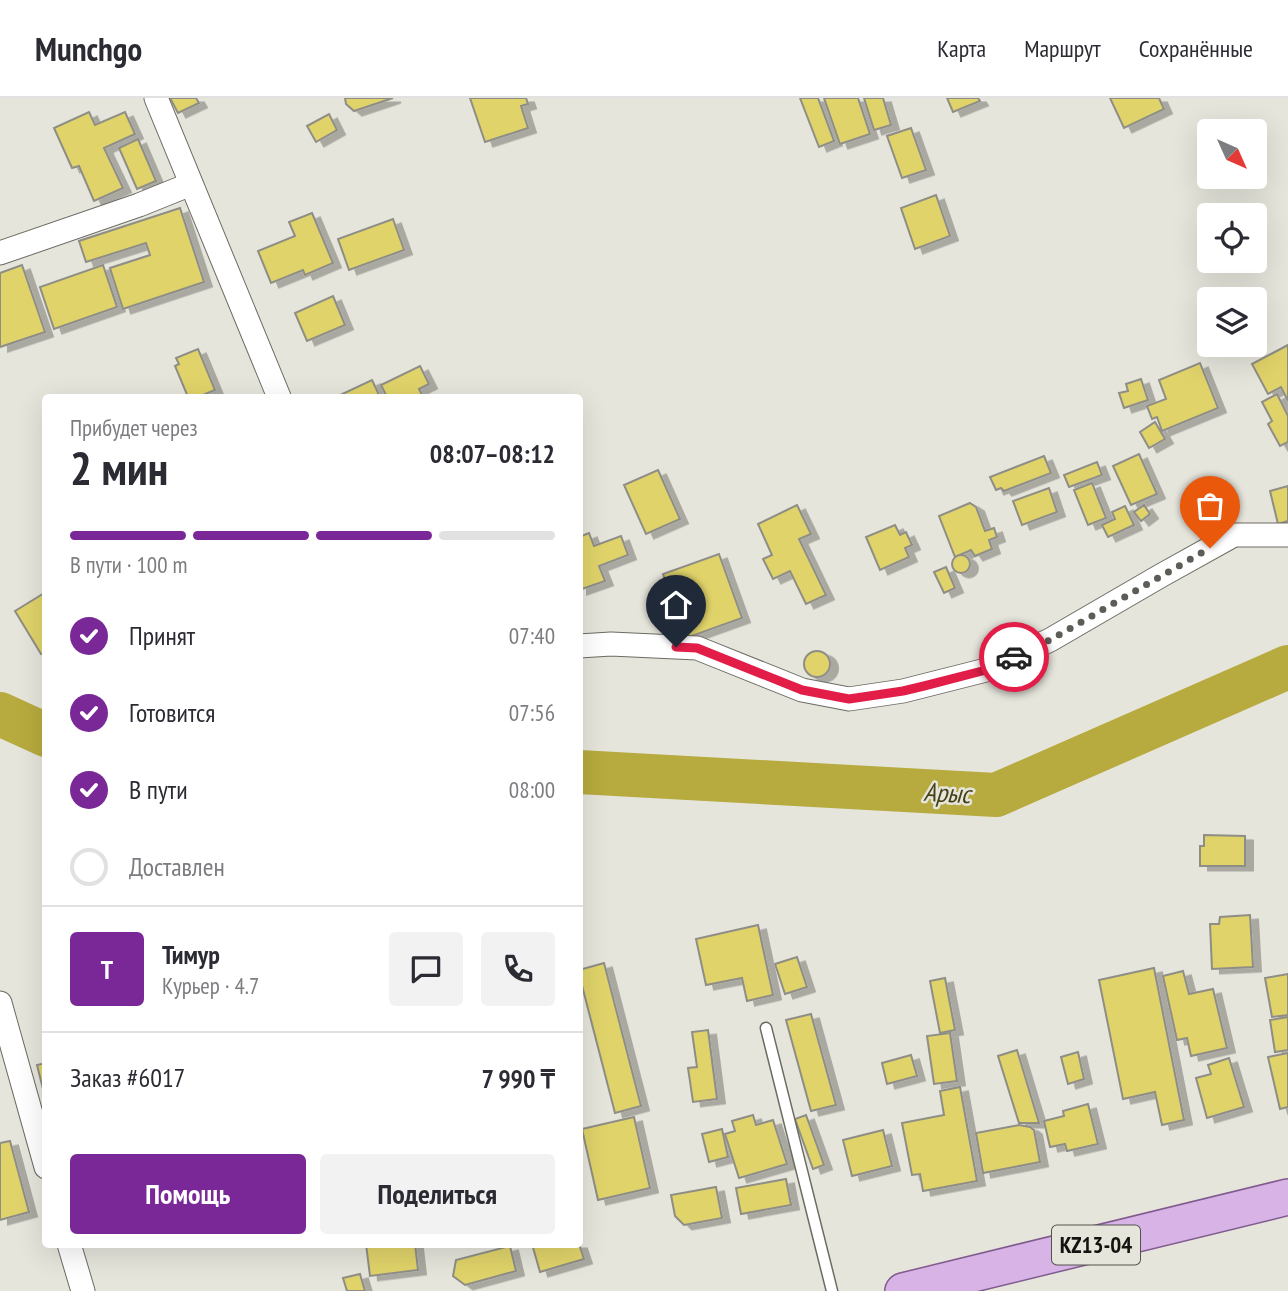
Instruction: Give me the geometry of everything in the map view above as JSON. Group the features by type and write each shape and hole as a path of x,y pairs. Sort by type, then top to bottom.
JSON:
{"main road":[{"name":"KZ13-04","path":"909,1290 1288,1197"}],"street":[{"path":"156,98 278,394"},
{"path":"0,253 191,184"},
{"path":"583,646 611,644 697,648 802,690 849,699 903,691 986,670 1050,640 1234,535 1288,535"},
{"path":"0,1003 42,1154"},
{"path":"70,1248 83,1291"}],"lane":[{"path":"765,1028 832,1291"}],"building":[{"path":"170,98 196,98 199,103 178,113"},
{"path":"345,98 393,98 354,111 346,104"},
{"path":"470,98 526,98 528,104 521,106 528,128 485,142"},
{"path":"800,98 818,98 834,141 819,147"},
{"path":"824,98 858,98 870,134 840,144"},
{"path":"864,98 883,98 891,125 874,130"},
{"path":"947,98 978,98 980,101 953,112"},
{"path":"1110,98 1159,98 1164,109 1124,128"},
{"path":"89,112 95,125 125,112 135,134 104,148 123,188 94,201 79,166 72,168 54,128"},
{"path":"329,114 337,130 316,142 307,126"},
{"path":"911,128 926,170 902,178 887,136"},
{"path":"138,139 156,181 137,189 119,148"},
{"path":"936,195 950,236 915,249 901,208"},
{"path":"180,208 204,282 123,309 110,268 150,255 146,243 86,262 79,241"},
{"path":"312,213 333,263 305,275 303,270 271,283 258,251 295,236 289,222"},
{"path":"393,219 404,250 349,270 338,239"},
{"path":"22,265 45,332 0,347 0,273"},
{"path":"103,265 117,307 54,329 40,287"},
{"path":"333,296 345,325 307,341 295,313"},
{"path":"1288,345 1288,401 1281,387 1268,394 1252,364"},
{"path":"198,349 215,390 205,394 187,394 175,366 179,364 176,358"},
{"path":"1200,363 1218,408 1162,431 1157,417 1152,419 1147,406 1166,399 1159,380"},
{"path":"420,366 429,384 419,389 422,394 386,394 381,385"},
{"path":"1141,379 1148,400 1124,408 1119,393 1128,391 1126,384"},
{"path":"372,380 379,394 342,394"},
{"path":"1277,394 1288,416 1288,442 1280,446 1268,424 1272,421 1262,402"},
{"path":"1155,422 1165,439 1149,448 1140,432"},
{"path":"1139,454 1157,494 1131,505 1113,466"},
{"path":"1044,456 1051,473 1004,491 1001,488 996,490 990,477"},
{"path":"1097,462 1102,475 1069,487 1064,475"},
{"path":"658,470 680,519 646,534 624,485"},
{"path":"1092,483 1106,518 1088,525 1074,490"},
{"path":"1288,486 1288,521 1278,524 1270,491"},
{"path":"1049,488 1057,512 1022,525 1013,501"},
{"path":"970,503 976,507 985,531 994,528 997,537 989,540 992,549 975,556 971,550 955,557 939,516"},
{"path":"797,505 811,534 799,539 826,595 806,604 790,571 773,579 763,559 772,555 758,524"},
{"path":"1144,505 1150,514 1141,521 1134,512"},
{"path":"1125,506 1134,525 1108,537 1102,525 1115,519 1112,512"},
{"path":"895,525 900,535 906,532 912,545 905,548 909,557 880,570 866,537"},
{"path":"589,533 594,546 621,536 628,555 599,566 605,581 583,589 583,535"},
{"path":"719,554 742,618 686,638 663,574"},
{"path":"961,555 967,558 970,564 967,570 961,573 955,570 952,564 955,558"},
{"path":"946,567 955,588 944,593 934,572"},
{"path":"42,594 42,653 41,654 15,611"},
{"path":"817,651 826,655 830,664 826,673 817,677 808,673 804,664 808,655"},
{"path":"1204,835 1245,836 1245,866 1200,866 1200,846 1204,846"},
{"path":"1250,915 1253,967 1212,969 1210,924 1219,924 1220,917"},
{"path":"758,925 773,995 747,1001 742,978 706,985 696,939"},
{"path":"797,957 807,987 785,994 775,964"},
{"path":"604,963 641,1106 615,1113 583,989 583,969"},
{"path":"1154,968 1184,1120 1162,1125 1155,1092 1123,1099 1099,980"},
{"path":"1183,971 1189,994 1213,989 1227,1048 1191,1056 1187,1038 1177,1040 1163,976"},
{"path":"1288,974 1288,1015 1272,1017 1265,978"},
{"path":"945,978 955,1030 940,1033 930,981"},
{"path":"811,1014 836,1105 811,1111 786,1020"},
{"path":"1288,1017 1288,1050 1275,1052 1270,1020"},
{"path":"708,1030 717,1099 693,1102 688,1068 697,1067 692,1032"},
{"path":"950,1033 957,1081 934,1084 927,1036"},
{"path":"1017,1050 1039,1123 1019,1123 998,1056"},
{"path":"1078,1052 1084,1079 1068,1084 1061,1057"},
{"path":"1288,1053 1288,1107 1280,1109 1268,1057"},
{"path":"911,1055 917,1076 887,1084 882,1063"},
{"path":"1229,1058 1244,1107 1207,1118 1196,1078 1211,1074 1208,1065"},
{"path":"42,1064 42,1085 37,1065"},
{"path":"960,1087 977,1181 923,1191 920,1174 912,1175 902,1123 944,1115 940,1091"},
{"path":"1088,1104 1098,1144 1067,1151 1065,1144 1050,1147 1044,1121 1064,1116 1063,1111"},
{"path":"753,1115 756,1125 773,1120 787,1164 739,1178 725,1134 735,1131 732,1121"},
{"path":"806,1115 824,1165 813,1169 795,1119"},
{"path":"634,1117 650,1188 598,1200 583,1129"},
{"path":"1019,1125 1034,1130 1040,1162 983,1173 976,1133"},
{"path":"722,1129 728,1157 709,1162 702,1134"},
{"path":"883,1130 892,1166 852,1176 843,1140"},
{"path":"10,1141 29,1212 0,1220 0,1143"},
{"path":"786,1179 791,1205 741,1214 736,1188"},
{"path":"716,1187 722,1218 684,1225 675,1216 671,1195"},
{"path":"366,1248 415,1248 418,1270 370,1276"},
{"path":"510,1248 516,1271 465,1285 453,1276 456,1260"},
{"path":"533,1248 580,1248 584,1259 540,1272"},
{"path":"360,1274 365,1291 347,1291 343,1278"}],"waterway":[{"name":"Арыс","path":"583,772 996,795 1288,667"},
{"name":"Арыс","path":"0,714 42,733"}],"way so far":[{"path":"1014,657 1050,640 1210,548"}],"route":[{"path":"676,647 697,648 802,690 849,699 924,686 986,670 1014,657"}]}
